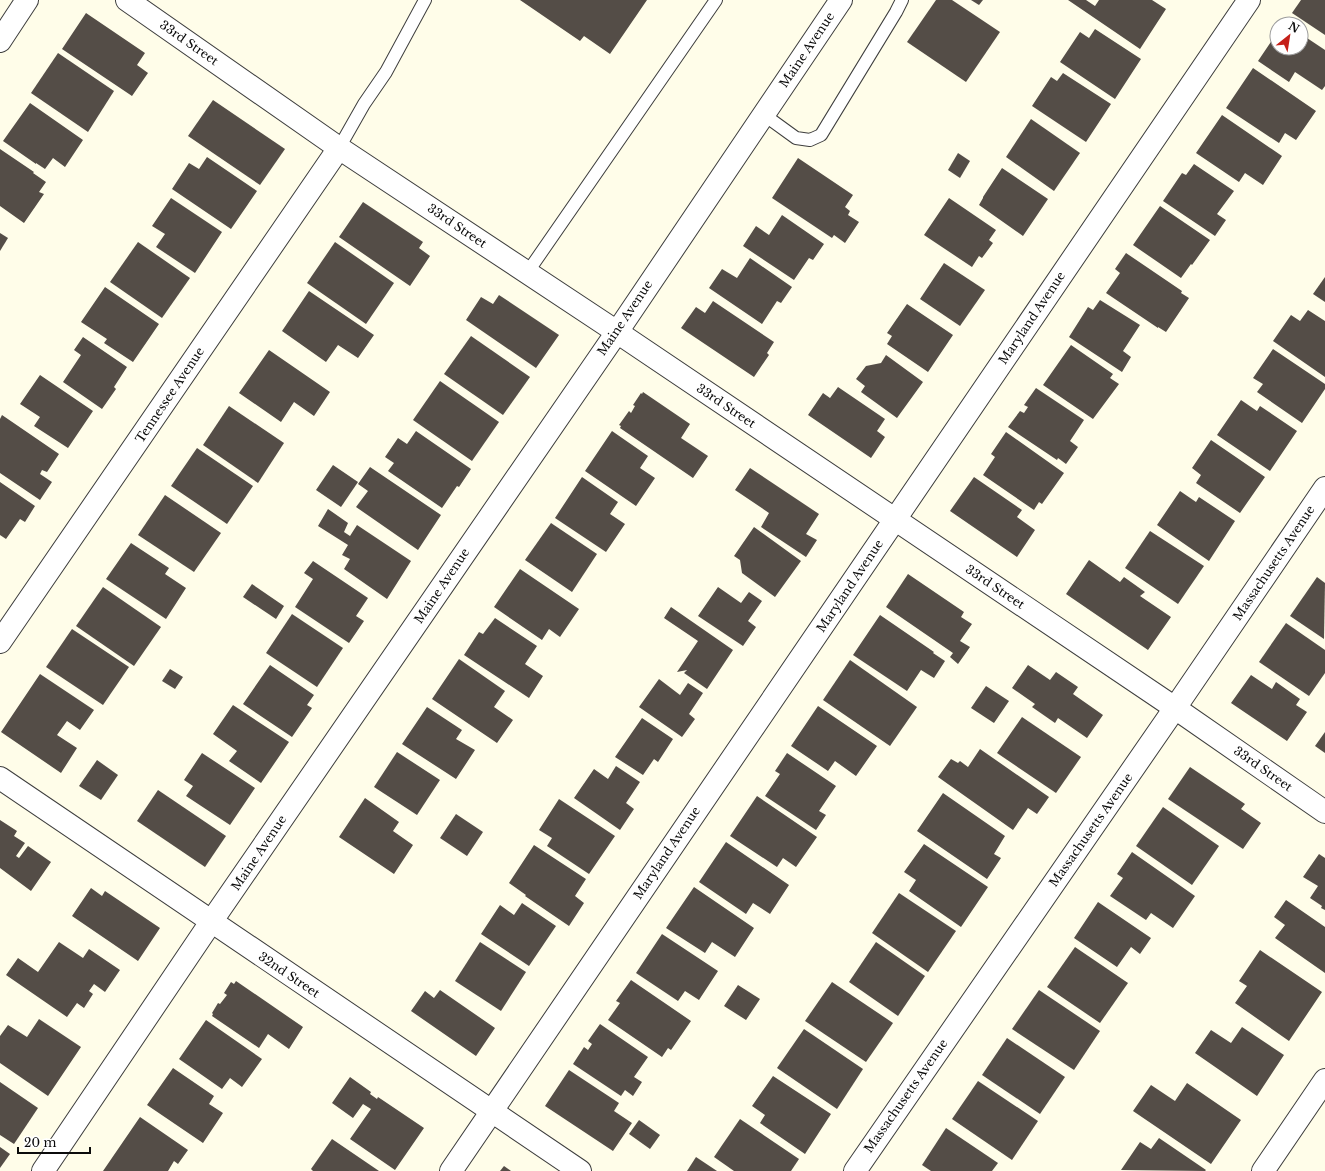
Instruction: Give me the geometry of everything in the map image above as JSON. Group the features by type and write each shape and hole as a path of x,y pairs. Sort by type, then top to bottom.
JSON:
{"street":[{"path":"0,41 27,0"},
{"name":"Maine Avenue","path":"43,1171 617,332 841,0"},
{"name":"Maryland Avenue","path":"451,1171 1248,0"},
{"name":"33rd Street","path":"140,4 339,148 617,332 895,519 1175,708 1325,812"},
{"name":"Tennessee Avenue","path":"0,642 339,148"},
{"name":"Massachusetts Avenue","path":"855,1171 1325,488"},
{"name":"32nd Street","path":"0,778 580,1171"},
{"path":"1263,1171 1325,1080"}],"lane":[{"path":"339,148 364,104 386,72 425,0"},
{"path":"527,273 716,0"},
{"path":"763,114 796,138 810,140 821,135 902,0"}],"building":[{"path":"520,0 647,0 610,54 584,36 580,41"},
{"path":"936,0 952,0 1000,32 966,82 907,42"},
{"path":"971,0 983,0 979,5"},
{"path":"1068,0 1086,0 1095,6 1099,0 1152,0 1166,9 1140,49"},
{"path":"1301,0 1325,0 1325,35 1309,24 1309,16 1296,16 1292,13"},
{"path":"86,13 145,53 137,65 148,73 132,96 62,49"},
{"path":"1095,29 1141,59 1115,99 1060,62 1080,32 1089,38"},
{"path":"1309,39 1325,50 1325,86 1322,90 1295,72 1289,82 1258,61 1269,45 1269,56 1309,56"},
{"path":"58,53 114,91 88,132 31,93"},
{"path":"1253,68 1316,111 1296,140 1285,133 1279,143 1226,108"},
{"path":"1063,73 1111,104 1086,142 1032,106 1051,77 1057,81"},
{"path":"213,100 285,149 260,185 188,136"},
{"path":"30,103 83,140 65,167 53,158 45,169 3,141"},
{"path":"1222,115 1282,156 1263,185 1245,173 1239,182 1196,153"},
{"path":"1031,119 1080,153 1054,191 1006,157"},
{"path":"0,149 46,182 39,192 44,194 24,223 0,206"},
{"path":"958,153 970,161 960,178 948,170"},
{"path":"207,157 257,191 231,229 172,189 189,163 199,169"},
{"path":"798,158 853,195 845,207 850,211 848,215 859,222 845,243 834,235 832,238 772,198"},
{"path":"1194,164 1234,191 1217,214 1226,220 1215,236 1163,201 1182,173 1186,175"},
{"path":"1002,168 1048,199 1023,236 979,205"},
{"path":"171,198 222,232 195,273 156,247 165,234 152,226"},
{"path":"949,198 996,230 989,240 993,243 982,258 979,256 972,267 924,235"},
{"path":"363,202 423,242 419,248 430,256 410,286 339,237"},
{"path":"1160,206 1210,240 1181,278 1133,245"},
{"path":"782,215 824,244 813,260 809,258 794,280 743,246 756,226 769,235"},
{"path":"0,233 8,238 0,251"},
{"path":"138,242 190,278 162,318 110,282"},
{"path":"335,242 394,283 366,324 307,283"},
{"path":"1126,253 1182,291 1181,293 1189,298 1166,332 1106,293 1120,273 1115,269"},
{"path":"750,258 792,287 781,303 777,301 762,324 709,288 722,269 737,278"},
{"path":"944,263 985,290 960,326 920,299"},
{"path":"1325,277 1325,302 1313,294"},
{"path":"105,287 159,324 133,362 104,343 107,339 81,322"},
{"path":"309,291 374,335 358,358 338,345 326,362 282,331"},
{"path":"499,295 559,335 536,368 466,320 481,297 493,304"},
{"path":"1100,300 1140,325 1123,351 1131,357 1122,372 1069,337 1088,307 1093,310"},
{"path":"713,301 774,342 767,353 769,355 754,377 681,328 696,307 705,313"},
{"path":"907,304 953,335 928,372 887,344 892,336 887,333"},
{"path":"1308,310 1325,321 1325,377 1273,341 1291,315 1300,321"},
{"path":"471,336 530,377 503,415 444,374"},
{"path":"83,337 127,367 114,387 116,389 102,409 63,382 81,355 74,350"},
{"path":"1071,345 1113,374 1110,378 1119,384 1093,419 1043,385"},
{"path":"1273,349 1325,384 1325,389 1302,423 1257,392 1263,384 1253,378"},
{"path":"269,350 330,392 314,416 294,402 281,422 239,393"},
{"path":"886,355 923,382 897,418 861,392 865,386 856,379 866,366 881,363"},
{"path":"40,375 93,411 68,448 34,426 40,417 20,404"},
{"path":"440,381 499,422 472,461 413,420"},
{"path":"838,387 885,419 877,431 885,437 871,458 808,415 823,393 830,398"},
{"path":"1036,388 1084,420 1070,441 1078,447 1066,464 1058,458 1057,460 1008,427 1020,411 1024,413 1028,407 1024,405"},
{"path":"643,392 690,424 681,438 708,456 693,478 620,428 621,426 619,425 629,411 631,413 635,406 633,405"},
{"path":"1241,400 1257,411 1260,406 1297,431 1270,471 1217,435"},
{"path":"229,406 284,443 258,483 203,445"},
{"path":"2,415 59,454 47,472 42,470 40,474 52,482 40,500 0,473 0,419"},
{"path":"416,431 471,469 442,508 388,471 394,463 385,457 398,438 407,444"},
{"path":"612,431 648,456 640,468 655,478 636,506 585,471"},
{"path":"1006,432 1064,473 1042,504 1039,502 1034,510 983,475 995,457 991,454"},
{"path":"1211,440 1265,477 1240,513 1196,483 1201,475 1192,468"},
{"path":"197,448 253,486 227,524 171,486"},
{"path":"333,465 358,482 341,507 316,490"},
{"path":"370,467 441,515 418,550 356,507 368,491 358,484"},
{"path":"750,468 819,514 806,534 817,540 806,557 761,527 769,513 735,490"},
{"path":"582,477 618,502 610,514 625,524 606,552 555,518"},
{"path":"974,477 1022,510 1017,517 1035,530 1017,557 950,511"},
{"path":"0,482 35,506 25,522 20,519 6,539 0,535"},
{"path":"1180,491 1196,502 1199,497 1235,521 1209,561 1157,525"},
{"path":"165,495 221,533 194,572 138,535"},
{"path":"328,509 348,523 344,532 350,536 357,525 411,561 387,599 344,569 350,559 342,555 348,545 318,526"},
{"path":"551,523 597,554 572,592 525,560"},
{"path":"754,527 801,561 775,597 742,573 740,560 734,556"},
{"path":"1150,531 1204,566 1178,604 1125,568"},
{"path":"131,543 169,568 165,574 186,588 166,619 106,579"},
{"path":"1089,560 1120,582 1124,577 1145,592 1140,596 1171,617 1148,650 1066,594"},
{"path":"313,561 368,598 356,616 364,621 349,643 295,607 313,579 304,573"},
{"path":"520,569 579,609 560,637 549,629 542,640 494,607"},
{"path":"908,574 964,612 961,617 972,624 960,641 970,647 958,664 950,657 953,653 886,607"},
{"path":"1317,577 1325,583 1324,639 1290,616"},
{"path":"252,584 284,606 276,619 243,597"},
{"path":"103,587 161,627 134,666 76,626"},
{"path":"718,587 741,603 749,592 762,601 748,621 756,627 743,646 698,616"},
{"path":"671,607 733,650 707,689 684,673 687,670 677,672 698,641 664,618"},
{"path":"292,614 343,648 317,687 266,653"},
{"path":"880,615 945,661 934,678 921,670 907,691 853,655"},
{"path":"495,618 537,646 525,664 543,676 529,698 464,655 479,632 483,634"},
{"path":"1286,623 1325,650 1325,673 1309,696 1259,662"},
{"path":"72,629 129,667 103,705 46,667"},
{"path":"459,659 505,691 494,707 513,720 497,743 432,699"},
{"path":"850,660 917,707 890,746 823,700"},
{"path":"270,665 314,695 307,705 312,708 292,737 243,704"},
{"path":"1028,665 1050,680 1056,672 1078,687 1073,694 1103,715 1087,738 1058,718 1055,723 1032,707 1035,704 1012,688"},
{"path":"170,669 183,677 175,689 162,681"},
{"path":"40,674 94,710 80,730 67,721 57,735 77,748 61,773 1,732"},
{"path":"1251,675 1272,689 1276,682 1300,699 1296,705 1307,712 1287,741 1231,703"},
{"path":"659,679 680,695 688,683 703,693 689,714 695,719 682,737 639,707"},
{"path":"986,686 1009,701 994,723 971,708"},
{"path":"233,705 289,742 261,783 229,761 237,751 213,734"},
{"path":"818,706 877,746 856,776 835,761 828,771 791,746"},
{"path":"427,707 462,730 456,739 475,750 456,779 402,744"},
{"path":"1022,717 1081,757 1056,793 997,753"},
{"path":"642,718 673,739 658,762 654,759 643,775 615,757"},
{"path":"1325,732 1325,753 1315,746"},
{"path":"980,749 1049,797 1037,814 1028,808 1013,830 938,777 951,759 958,763 960,761 968,767"},
{"path":"397,752 440,780 417,815 374,787"},
{"path":"202,753 255,788 230,825 186,796 193,786 184,780"},
{"path":"787,753 836,786 819,811 826,815 816,830 765,796 780,774 775,771"},
{"path":"97,760 118,775 101,800 79,786"},
{"path":"616,766 640,782 626,803 634,809 620,830 574,798 594,769 608,779"},
{"path":"1190,767 1245,804 1241,809 1261,823 1243,849 1168,799"},
{"path":"158,790 226,836 205,867 137,821"},
{"path":"943,793 1005,836 994,854 1001,858 987,879 917,831"},
{"path":"757,796 817,837 796,867 783,858 777,867 730,836"},
{"path":"365,798 399,822 393,831 413,845 394,874 339,837"},
{"path":"559,799 615,836 589,874 547,846 552,838 539,830"},
{"path":"1163,807 1219,846 1192,885 1136,846"},
{"path":"456,814 483,832 467,856 440,838"},
{"path":"0,820 17,831 14,836 25,843 16,856 19,858 28,846 51,862 31,891 0,868"},
{"path":"726,842 789,885 770,914 753,903 746,914 699,882"},
{"path":"924,844 988,887 961,927 909,891 916,880 904,872"},
{"path":"534,845 586,879 575,896 584,903 569,926 525,896 526,895 509,883"},
{"path":"1132,852 1195,896 1173,928 1151,913 1146,920 1110,896 1123,878 1117,874"},
{"path":"1319,854 1325,858 1325,910 1321,908 1322,906 1310,898 1318,886 1303,877"},
{"path":"694,887 754,928 735,957 712,942 705,953 666,928"},
{"path":"91,888 102,896 105,891 160,928 138,961 72,916"},
{"path":"899,893 956,931 928,972 872,933"},
{"path":"1286,900 1325,927 1325,973 1275,938 1285,925 1274,917"},
{"path":"1098,902 1151,938 1140,954 1131,947 1117,967 1074,938"},
{"path":"522,903 556,926 529,966 481,934 500,905 514,915"},
{"path":"662,934 718,971 699,1000 685,991 678,1001 636,973"},
{"path":"59,942 83,958 89,949 120,970 105,992 94,984 89,991 93,994 84,1008 77,1003 67,1017 6,975 18,958 38,972"},
{"path":"480,942 526,972 501,1011 455,981"},
{"path":"876,942 925,976 898,1016 849,982"},
{"path":"1075,947 1128,983 1100,1023 1047,987"},
{"path":"1260,950 1322,992 1289,1041 1235,1003 1247,986 1239,981"},
{"path":"631,980 691,1021 671,1050 668,1048 662,1057 608,1020 620,1003 616,1001"},
{"path":"236,981 303,1027 289,1049 268,1034 259,1048 212,1016 212,1013 218,1003 220,1004 227,995 224,993 231,982 234,984"},
{"path":"832,982 893,1023 866,1062 805,1021"},
{"path":"738,985 760,999 746,1020 724,1006"},
{"path":"440,990 495,1028 476,1056 411,1011 425,991 434,998"},
{"path":"1039,990 1100,1031 1074,1070 1012,1029"},
{"path":"39,1019 81,1047 48,1096 0,1063 0,1036 8,1025 27,1037"},
{"path":"206,1020 262,1059 242,1087 230,1078 222,1089 179,1059"},
{"path":"600,1024 648,1057 634,1077 642,1082 633,1096 625,1090 621,1096 573,1064 584,1047 588,1050 592,1044 588,1041"},
{"path":"1242,1027 1284,1055 1257,1096 1195,1053 1211,1030 1231,1043"},
{"path":"804,1029 863,1069 837,1109 777,1068"},
{"path":"1007,1038 1065,1077 1040,1114 982,1075"},
{"path":"173,1068 214,1096 209,1104 223,1113 203,1143 147,1105"},
{"path":"569,1070 619,1103 614,1111 632,1123 613,1151 545,1106"},
{"path":"773,1076 831,1114 805,1154 760,1123 765,1115 752,1106"},
{"path":"350,1077 371,1092 370,1094 377,1099 378,1097 424,1128 395,1170 350,1139 371,1109 363,1104 353,1118 332,1103"},
{"path":"978,1081 1038,1121 1012,1160 952,1119"},
{"path":"0,1082 38,1108 14,1144 0,1135"},
{"path":"1187,1083 1241,1120 1211,1164 1133,1111 1151,1085 1175,1101"},
{"path":"140,1117 188,1150 178,1164 174,1161 168,1171 103,1171"},
{"path":"740,1119 799,1159 791,1171 734,1171 714,1157"},
{"path":"639,1120 660,1135 650,1149 629,1134"},
{"path":"946,1128 998,1163 992,1171 931,1171 922,1165"},
{"path":"1159,1138 1206,1170 1121,1170 1140,1142 1151,1149"},
{"path":"332,1139 379,1171 313,1171 311,1169"},
{"path":"0,1147 10,1154 0,1168"},
{"path":"696,1157 717,1171 687,1171"},
{"path":"504,1166 511,1171 500,1171"}]}
